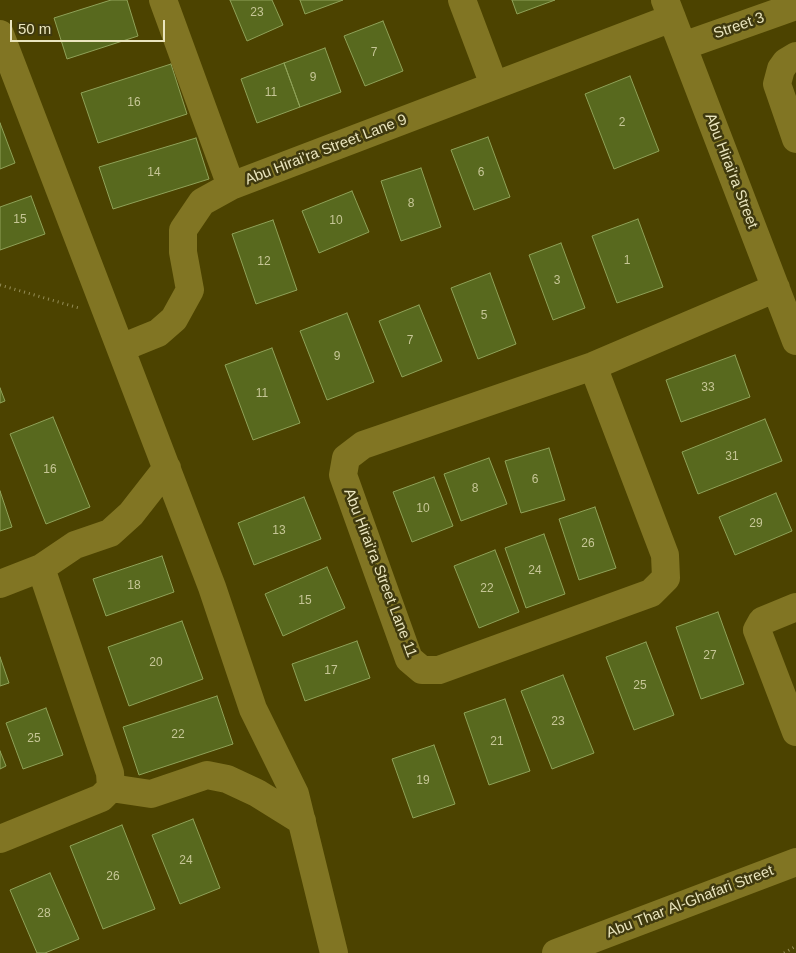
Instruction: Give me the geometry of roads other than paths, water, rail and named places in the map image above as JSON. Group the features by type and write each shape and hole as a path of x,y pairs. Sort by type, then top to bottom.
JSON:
{"street":[{"name":"Abu Hirai'ra Street Lane 9","path":"163,0 231,186 494,85 669,9"},
{"path":"462,0 494,85"},
{"name":"Street 3","path":"683,46 796,6"},
{"name":"Abu Hirai'ra Street","path":"669,9 796,341"},
{"path":"0,34 212,586 253,709 295,794 334,953"},
{"path":"796,56 786,62 780,69 777,84 796,139"},
{"path":"120,348 158,332 174,319 190,290 183,252 182,230 202,202 231,186"},
{"name":"Abu Hirai'ra Street Lane 11","path":"593,366 665,554 666,578 651,593 439,670 422,670 409,658 343,475 346,458 363,445 593,366 776,288"},
{"path":"0,584 41,568 75,545 110,533 131,514 167,468"},
{"path":"0,839 101,798 111,788 110,773 41,568"},
{"path":"796,607 762,621 758,630 796,732"},
{"path":"111,788 150,794 208,775 228,779 257,793 302,821"},
{"name":"Abu Thar Al-Ghafari Street","path":"556,953 796,862"}]}
